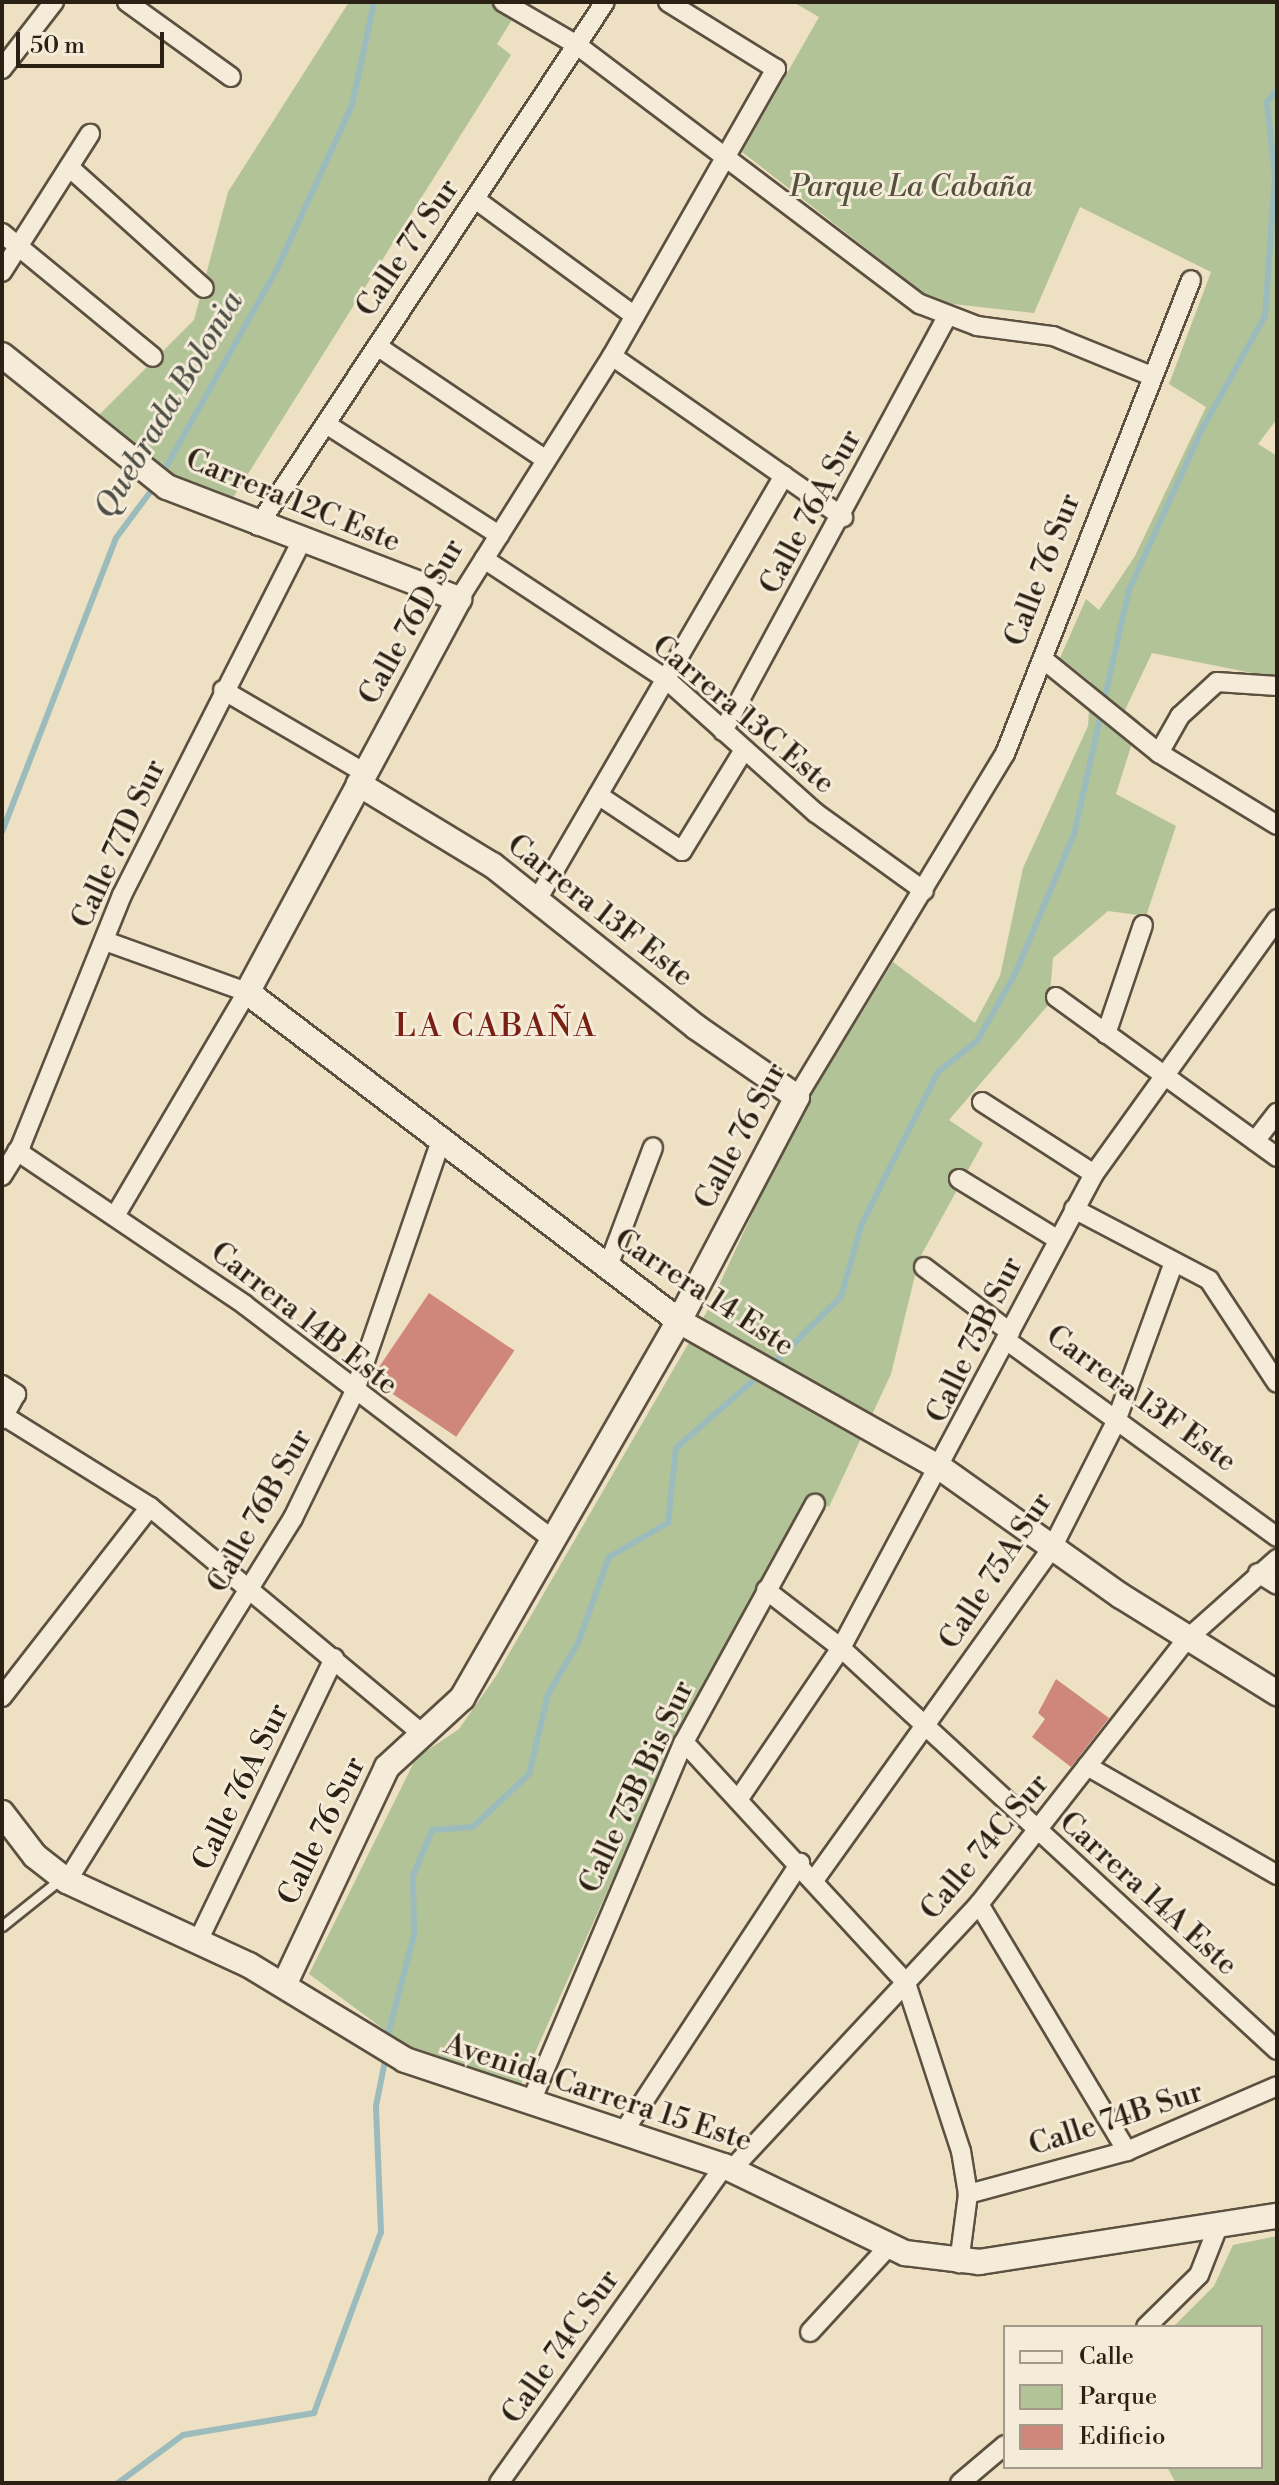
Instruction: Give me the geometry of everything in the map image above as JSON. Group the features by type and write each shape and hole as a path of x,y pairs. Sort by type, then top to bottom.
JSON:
{"street":[{"path":"2,69 54,2"},
{"path":"127,2 231,77"},
{"path":"503,2 577,45 727,155 891,285 946,318 1053,336 1149,375"},
{"name":"Calle 77 Sur","path":"258,526 605,2"},
{"name":"Calle 76D Sur","path":"116,1214 247,992 459,599 612,356 776,69 668,2"},
{"path":"2,272 90,134"},
{"path":"69,167 204,288"},
{"path":"475,199 635,316"},
{"path":"2,233 153,357"},
{"name":"Calle 76 Sur","path":"284,1985 373,1793 419,1731 462,1698 679,1321 797,1097 1005,754 1044,660 1149,375 1191,280"},
{"name":"Calle 76A Sur","path":"723,731 843,517 946,318"},
{"path":"377,346 546,460"},
{"name":"Carrera 12C Este","path":"2,355 157,481 258,526 459,599"},
{"path":"612,356 843,517"},
{"path":"326,424 499,535"},
{"path":"537,900 784,476"},
{"name":"Calle 77D Sur","path":"2,1176 17,1151 105,941 223,690 301,542"},
{"name":"Carrera 13C Este","path":"484,559 666,679 744,750 924,891"},
{"path":"1044,660 1159,753 1277,825"},
{"path":"1159,753 1188,706 1217,682 1277,686"},
{"path":"223,690 362,779"},
{"path":"598,795 682,851 744,750"},
{"name":"Carrera 13F Este","path":"362,779 450,836 797,1097"},
{"name":"Calle 75B Sur","path":"740,1797 841,1648 942,1469 1057,1239 1094,1174 1277,919"},
{"path":"1106,1034 1143,925"},
{"name":"Carrera 14 Este","path":"105,941 247,992 442,1137 607,1269 679,1321 794,1389 942,1469 1186,1640 1277,1693"},
{"path":"1056,997 1277,1157"},
{"path":"982,1102 1094,1174"},
{"path":"1255,1141 1277,1113"},
{"name":"Calle 76B Sur","path":"64,1880 252,1589 354,1393 442,1137"},
{"path":"607,1269 653,1147"},
{"name":"Carrera 14B Este","path":"17,1151 116,1214 552,1539"},
{"path":"959,1179 1057,1239"},
{"path":"1074,1209 1173,1265 1209,1280 1277,1383"},
{"name":"Calle 75A Sur","path":"815,1879 1052,1548 1115,1424 1173,1265"},
{"name":"Carrera 13F Este","path":"924,1267 1115,1424 1277,1537"},
{"path":"9,1389 3,1417 150,1507 419,1731"},
{"name":"Calle 75B Bis Sur","path":"530,2104 684,1742 815,1504"},
{"path":"2,1697 150,1507"},
{"name":"Calle 74C Sur","path":"499,2483 728,2167 979,1904 1186,1640 1277,1559"},
{"path":"1258,1573 1277,1585"},
{"name":"Carrera 14A Este","path":"766,1590 841,1648 1277,2050"},
{"name":"Calle 76A Sur","path":"198,1941 334,1658"},
{"path":"684,1742 740,1797 906,1983 949,2107 968,2194 959,2263"},
{"path":"1087,1766 1277,1875"},
{"name":"Avenida Carrera 15 Este","path":"2,1813 64,1880 198,1941 284,1985 405,2060 530,2104 624,2131 728,2167 889,2246 959,2263 1217,2229 1277,2216"},
{"path":"624,2131 800,1863"},
{"path":"979,1904 1127,2151"},
{"name":"Calle 74B Sur","path":"968,2194 1127,2151 1277,2086"},
{"path":"1148,2325 1199,2275 1217,2229"},
{"path":"810,2332 889,2246"},
{"path":"960,2483 1003,2447"}],"lane":[{"path":"2,1926 64,1880"}],"green space":[{"path":"349,2 523,2 497,44 511,55 231,501 173,480 98,416 194,320 228,192"},
{"name":"Parque La Cabaña","path":"793,2 1277,2 1277,419 1258,444 1277,456 1277,678 1152,653 1125,710 1139,721 1116,794 1176,826 1146,916 1108,911 1053,958 1049,1004 949,1120 983,1143 919,1259 891,1374 829,1507 811,1497 658,1778 521,2084 405,2045 309,1974 416,1758 459,1729 496,1676 706,1313 797,1118 893,962 975,1023 1000,976 1023,868 1088,726 1091,682 1060,658 1086,599 1099,610 1135,556 1206,407 1169,384 1211,272 1080,207 1034,313 935,302 742,152 819,17"},
{"path":"1277,2236 1277,2483 1176,2483 1168,2469 1263,2469 1263,2325 1175,2325 1214,2286 1233,2245"}],"building":[{"path":"429,1293 514,1351 456,1437 371,1379"},
{"path":"1056,1679 1109,1718 1071,1767 1032,1737 1045,1719 1038,1713"}],"waterway":[{"name":"Quebrada Bolonia","path":"162,474 277,269 352,105 374,2"},
{"path":"771,1366 841,1297 861,1226 885,1177 938,1072 977,1041 1015,974 1074,834 1129,590 1201,431 1265,316 1275,177 1267,102 1277,90"},
{"name":"Quebrada Bolonia","path":"2,832 116,538 154,487"},
{"path":"389,2031 414,1935 413,1876 432,1830 473,1827 529,1774 548,1694 578,1643 609,1557 668,1523 676,1448 762,1373"},
{"path":"118,2483 183,2435 314,2413 381,2232 376,2106 386,2056"}],"district":[{"name":"LA CABAÑA","path":"496,1026"}]}
